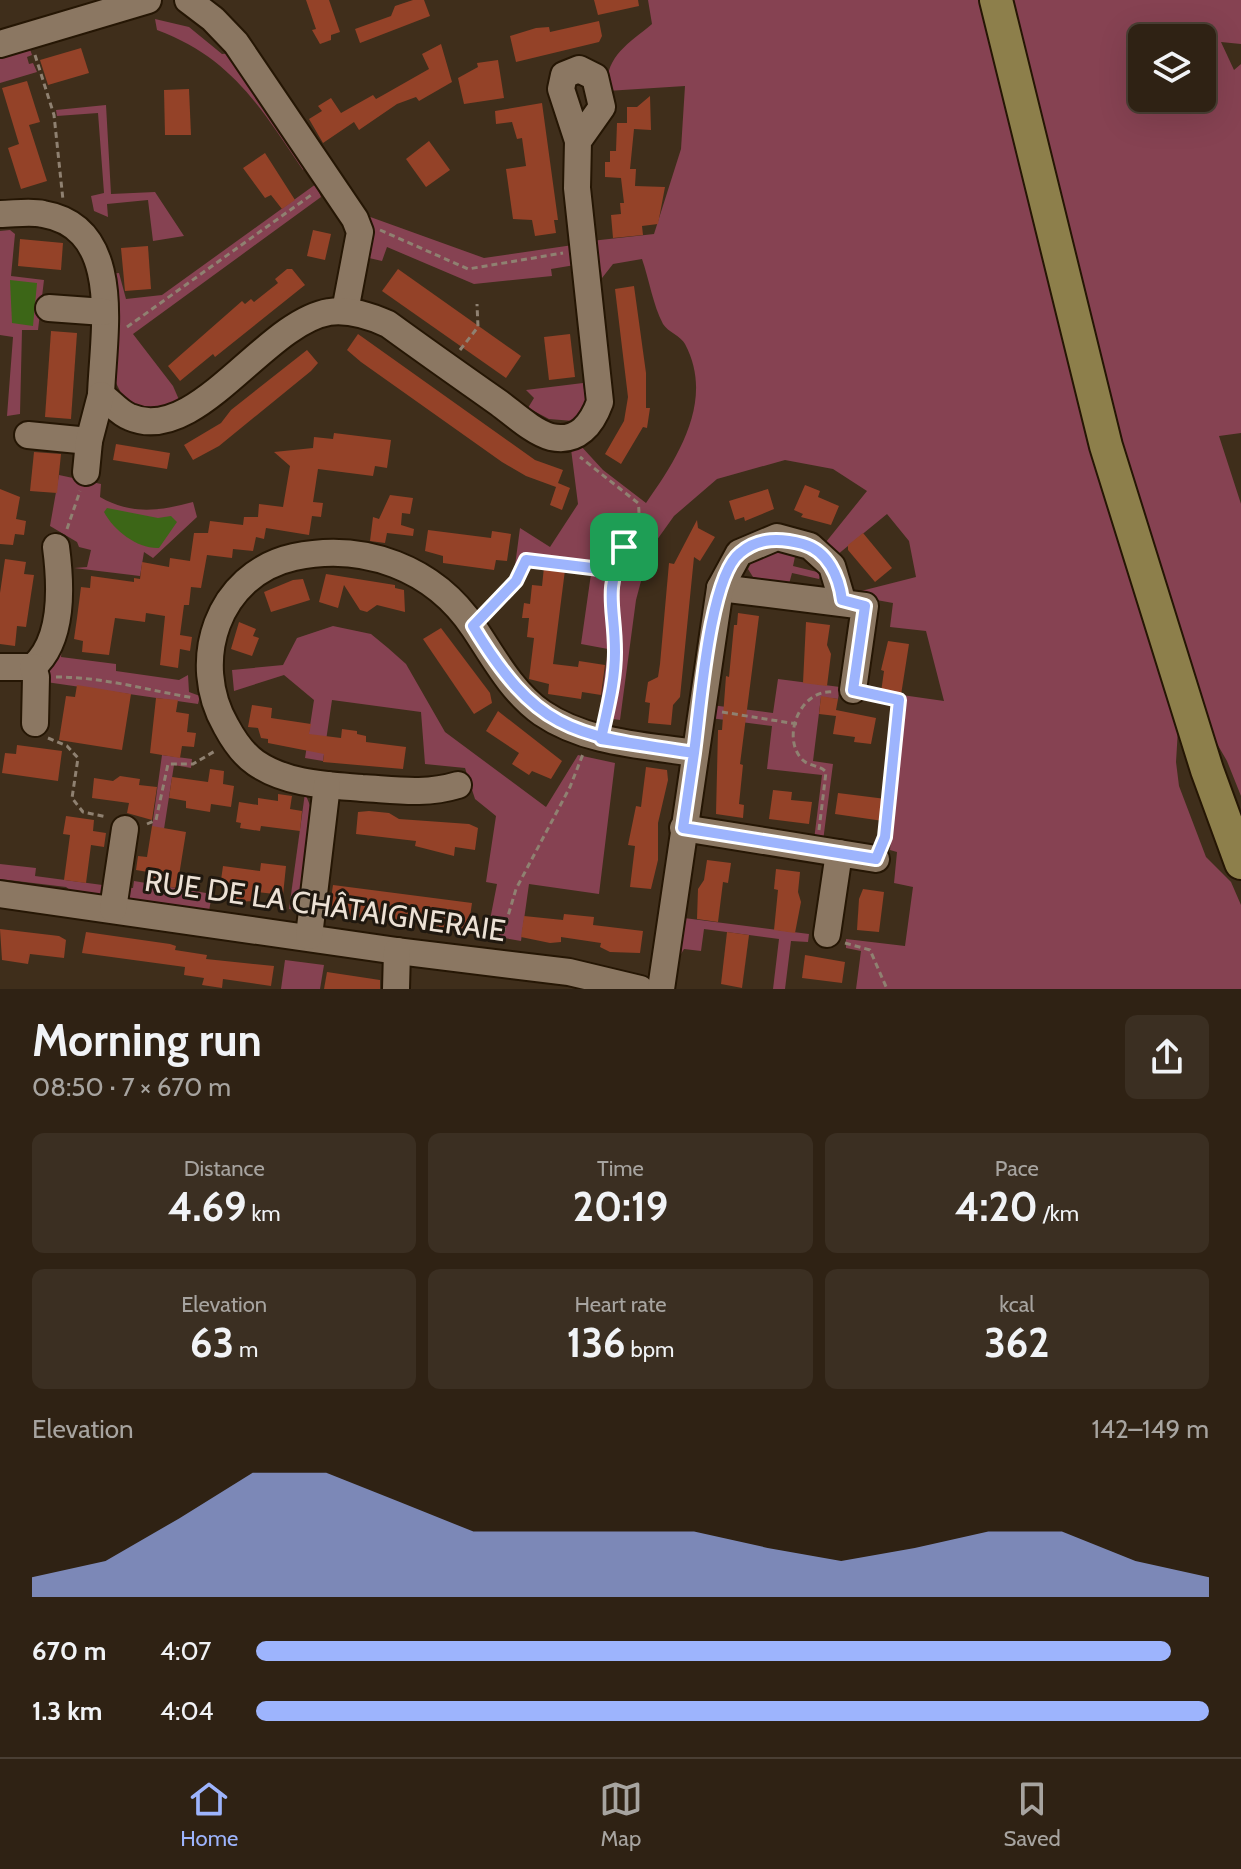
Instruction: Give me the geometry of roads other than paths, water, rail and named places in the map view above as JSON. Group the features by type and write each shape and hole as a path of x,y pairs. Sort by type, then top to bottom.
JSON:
{"main road":[{"path":"996,0 1106,446 1207,770 1241,863"}],"street":[{"path":"0,44 148,0"},
{"path":"167,0 174,4 188,0 213,19 236,43 355,219 360,232 345,311"},
{"path":"101,395 128,417 149,422 171,418 193,408 270,343 309,318 345,311 368,315 388,324 551,437 579,434 593,422 600,402 577,188 578,141"},
{"path":"0,214 41,213 63,219 83,232 95,248 112,316 86,472"},
{"path":"49,308 112,316"},
{"path":"28,435 89,441"},
{"path":"661,989 720,588 739,553 777,537 810,546 832,566 842,600"},
{"path":"35,723 34,672 52,643 60,576 56,547"},
{"path":"458,785 430,793 327,785 287,778 255,763 234,740 214,705 209,645 223,609 253,578 290,558 356,553 390,561 420,575 448,598 473,626 518,691 542,713 596,737 694,753"},
{"path":"720,588 842,600 865,606 847,692"},
{"path":"0,667 34,672"},
{"path":"309,936 327,785"},
{"path":"683,828 828,846 876,859"},
{"path":"113,909 125,829"},
{"path":"827,934 828,846"},
{"name":"RUE DE LA CHÂTAIGNERAIE","path":"0,894 397,951 569,972 640,989"},
{"path":"396,989 397,951"}]}
